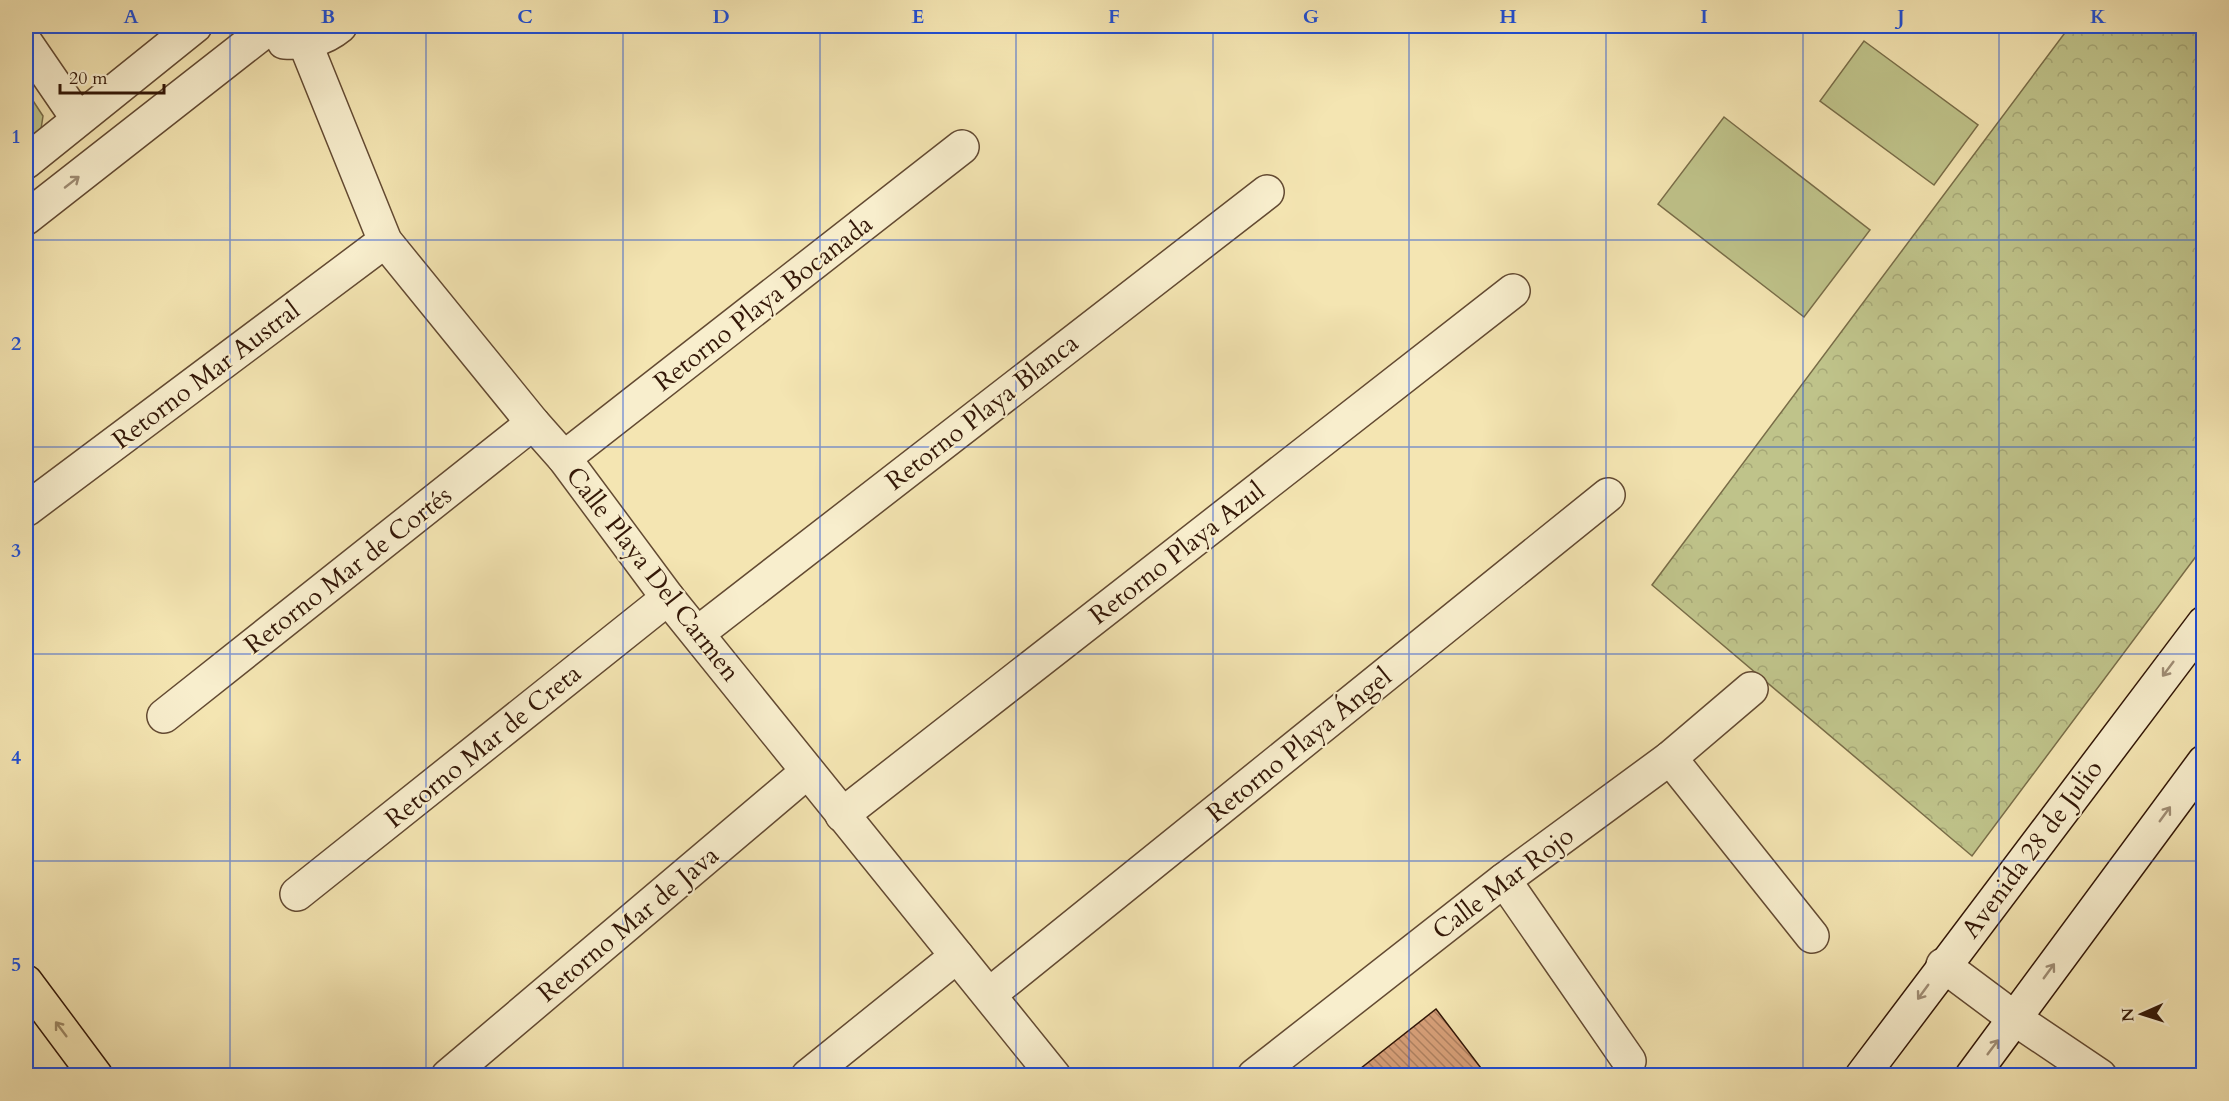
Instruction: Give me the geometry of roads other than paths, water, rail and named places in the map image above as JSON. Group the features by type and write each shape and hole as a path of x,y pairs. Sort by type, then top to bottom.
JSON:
{"main road":[{"path":"26,982 96,1076"}],"street":[{"path":"26,162 195,26"},
{"path":"26,218 256,30 282,42 305,43 328,36 340,26"},
{"path":"26,43 78,119"},
{"name":"Calle Playa Del Carmen","path":"305,43 385,241 564,458 668,598 842,816 990,994 1053,1076"},
{"name":"Retorno Playa Bocanada","path":"564,458 962,147"},
{"name":"Retorno Playa Blanca","path":"698,633 1267,192"},
{"name":"Retorno Mar Austral","path":"27,509 385,241"},
{"name":"Retorno Playa Azul","path":"842,816 1513,291"},
{"name":"Retorno Mar de Cortés","path":"164,716 533,423"},
{"name":"Retorno Playa Ángel","path":"990,994 1608,495"},
{"name":"Retorno Mar de Creta","path":"297,894 668,598"},
{"name":"Avenida 28 de Julio","path":"1862,1076 1943,965 2204,623"},
{"name":"Calle Mar Rojo","path":"1254,1076 1504,880 1670,758 1751,689"},
{"path":"1670,758 1812,936"},
{"path":"1972,1076 2204,762"},
{"name":"Retorno Mar de Java","path":"448,1076 807,772"},
{"path":"1504,880 1629,1061"},
{"path":"808,1076 957,956"},
{"path":"1943,965 2014,1018 2100,1076"}]}
